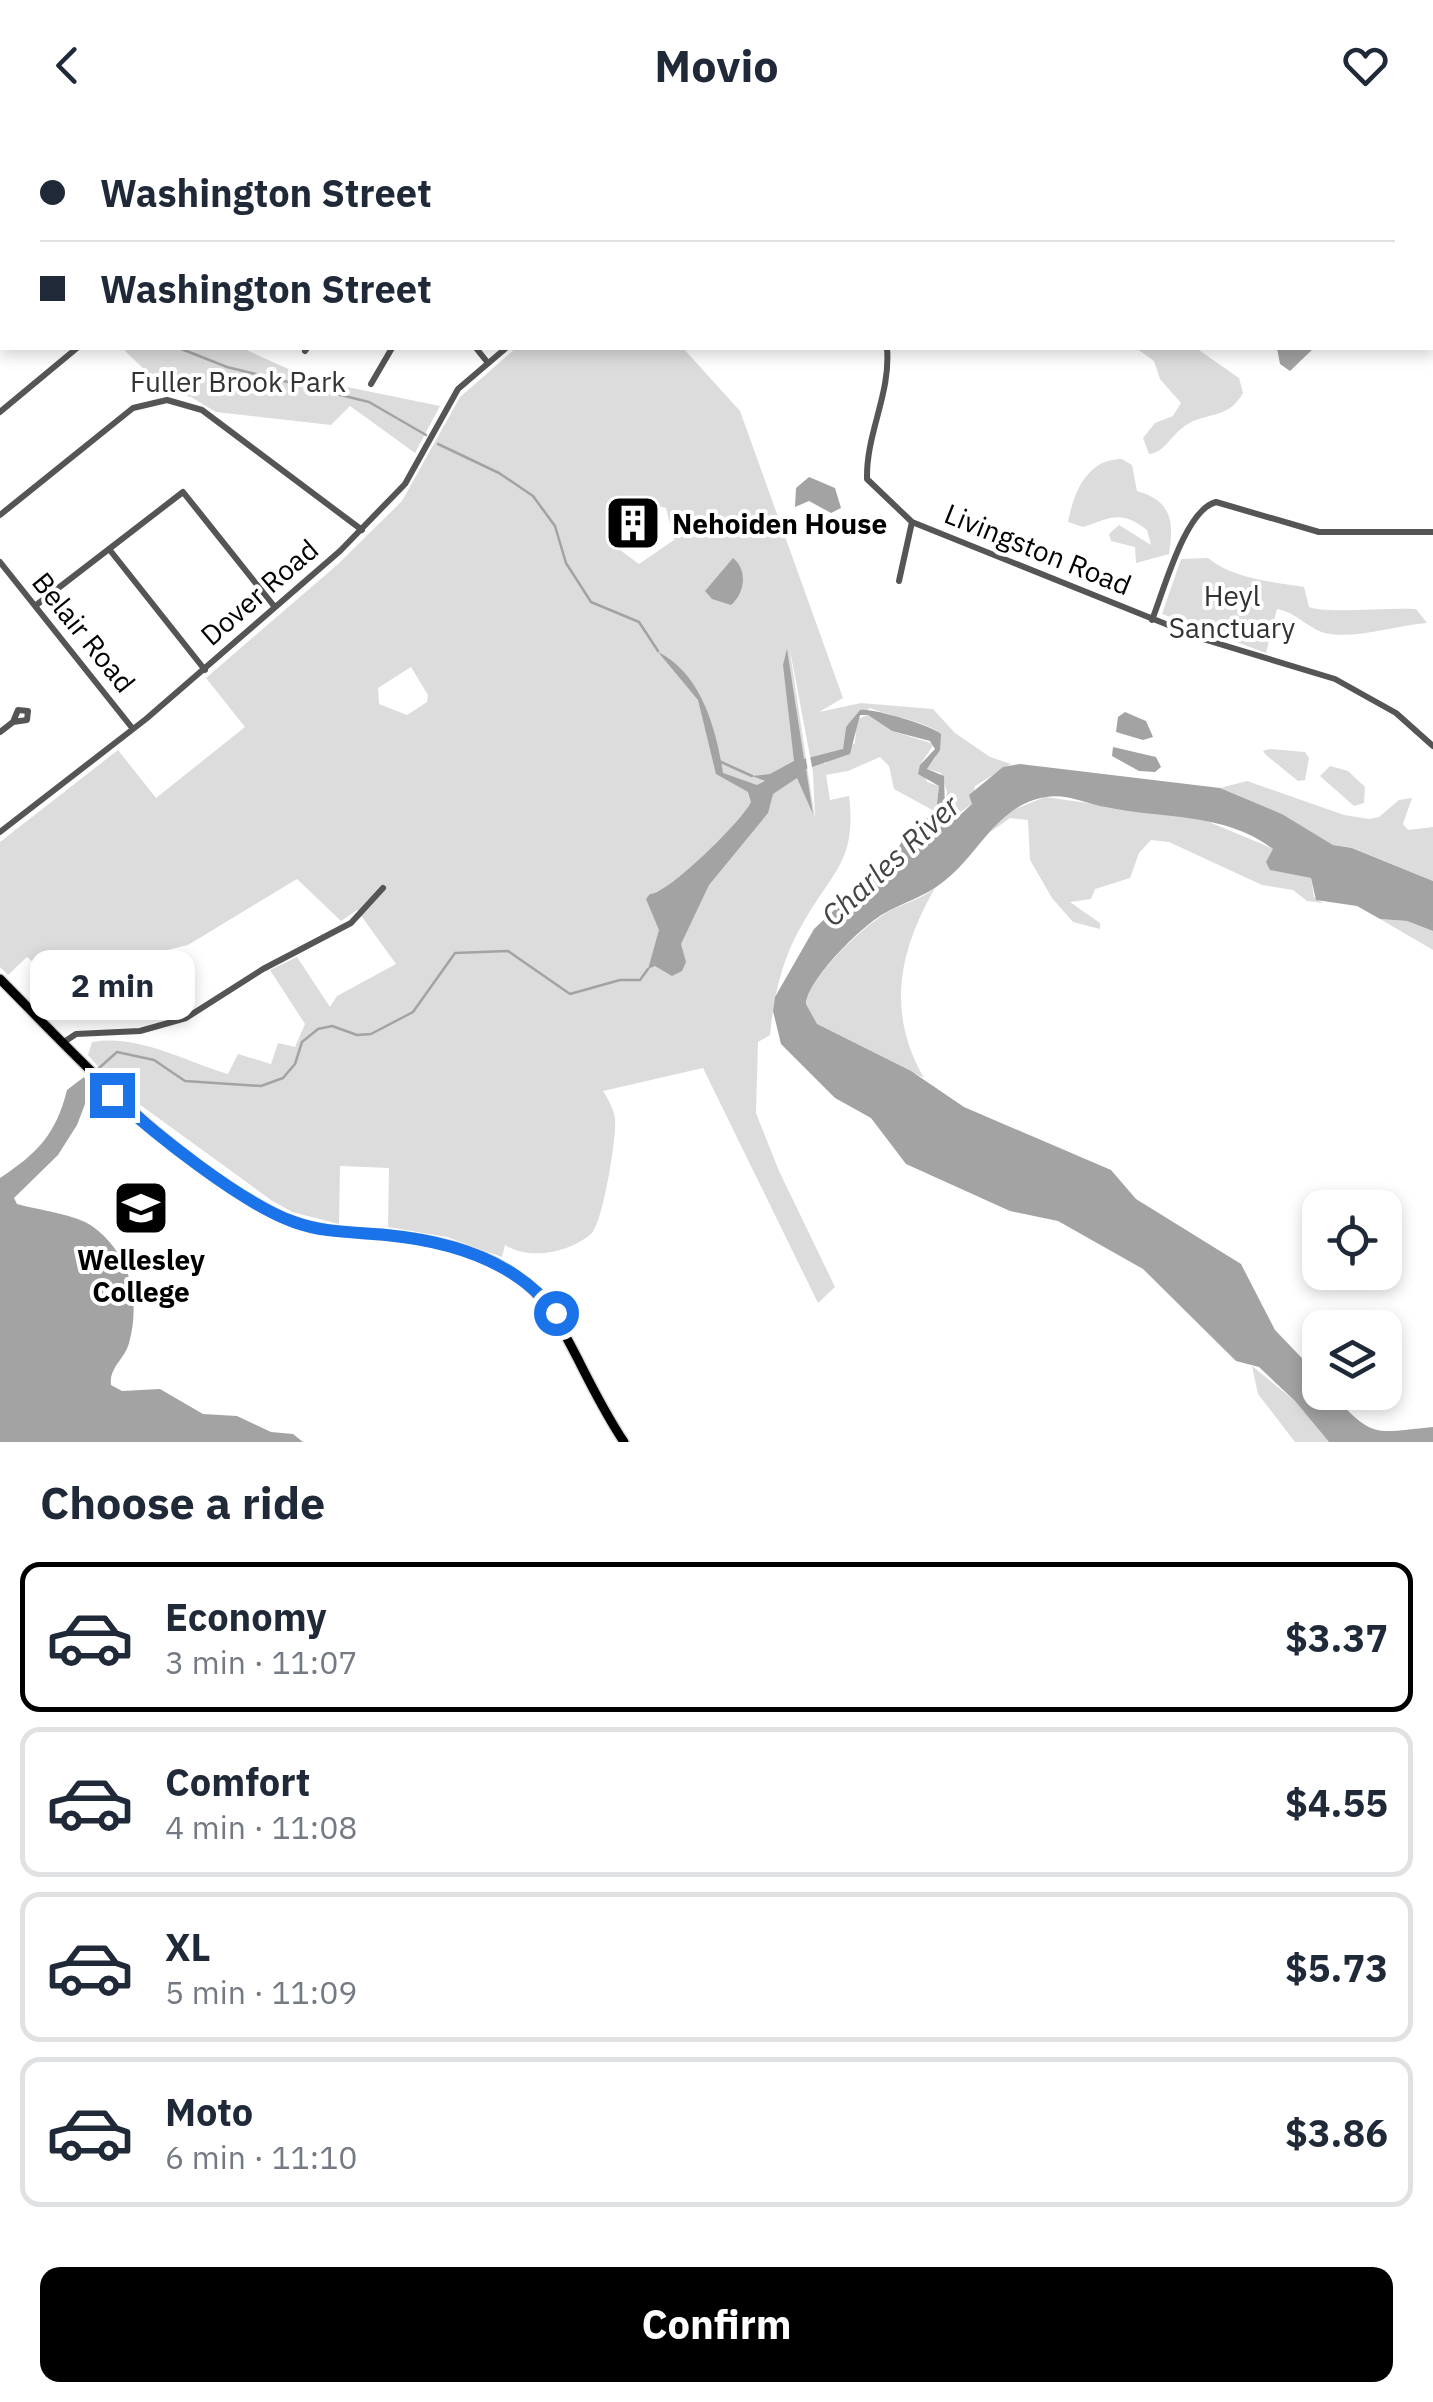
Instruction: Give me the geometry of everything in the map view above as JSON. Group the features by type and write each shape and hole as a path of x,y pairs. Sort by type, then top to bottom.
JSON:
{"main road":[{"path":"0,979 116,1099 274,1213 312,1228 447,1246 522,1279 563,1324 590,1388 624,1442"}],"street":[{"path":"0,412 75,350"},
{"path":"371,384 391,350"},
{"path":"478,350 488,362"},
{"name":"Dover Road","path":"0,832 205,670 362,530 409,479 454,395 503,350"},
{"name":"Livingston Road","path":"887,350 887,379 868,440 867,479 912,522 1152,620 1355,688 1396,712 1433,746"},
{"path":"0,515 133,408 168,400 202,410 362,530"},
{"path":"35,606 183,492 274,606"},
{"path":"1152,620 1190,524 1208,504 1216,502 1319,532 1433,532"},
{"path":"899,580 912,522"},
{"path":"110,549 205,670"},
{"name":"Belair Road","path":"0,562 133,729"},
{"path":"0,732 13,722"},
{"path":"64,1042 76,1034 147,1030 186,1018 260,971 348,925 383,888"}],"green space":[{"name":"Fuller Brook Park","path":"124,350 246,350 313,380 440,406 415,453 350,406 331,425 216,412 191,397 169,393"},
{"path":"514,350 685,350 740,411 843,698 819,712 861,703 933,709 955,733 990,757 1011,764 975,786 972,804 956,815 945,808 947,792 941,773 927,769 936,757 937,731 930,727 870,708 846,727 843,749 823,757 824,764 855,743 857,719 868,715 892,731 934,744 920,765 927,782 939,786 936,812 894,789 889,766 880,757 848,771 826,775 830,800 849,796 851,818 846,851 784,963 770,1035 758,1042 756,1113 779,1171 835,1287 818,1303 703,1068 603,1091 613,1112 615,1128 596,1227 582,1240 561,1250 526,1253 505,1245 502,1257 447,1237 388,1227 389,1168 340,1166 339,1224 292,1212 117,1088 88,1055 92,1042 144,1045 228,1074 238,1054 271,1064 278,1043 295,1047 305,1024 270,970 297,957 330,1007 337,996 396,964 357,910 341,921 297,879 188,945 110,964 40,968 27,957 8,975 0,967 0,842 118,750 156,798 245,727 206,678 337,565 402,501 460,397","holes":["622,498 666,508 674,540 639,564 608,541","411,667 428,695 427,702 407,715 379,704 378,688"]},
{"path":"1139,350 1199,350 1239,378 1243,393 1230,408 1189,423 1162,448 1149,454 1143,438 1155,423 1173,416 1181,403 1160,379 1154,361"},
{"path":"1122,459 1132,465 1137,491 1157,500 1168,514 1169,554 1136,563 1135,547 1111,541 1109,534 1119,525 1151,545 1147,530 1130,519 1108,518 1083,527 1068,522 1078,489 1091,471"},
{"name":"Heyl Sanctuary","path":"1208,558 1241,575 1304,587 1309,607 1416,609 1427,623 1337,635 1319,631 1277,609 1266,653 1162,614 1181,559"},
{"path":"1263,751 1305,752 1309,758 1305,780 1298,781 1266,755"},
{"path":"1330,766 1348,771 1365,787 1364,803 1354,806 1320,776"},
{"path":"1247,781 1344,815 1369,819 1379,817 1399,800 1412,798 1403,824 1408,830 1433,827 1433,881 1353,848 1333,845 1282,814 1220,788"},
{"path":"1045,797 1202,819 1274,849 1271,870 1311,878 1314,897 1323,903 1307,901 1293,890 1262,885 1169,842 1151,840 1139,853 1130,878 1095,889 1091,899 1070,902 1100,923 1100,929 1073,922 1052,898 1030,860 1028,820 1010,818 989,833 1008,812"},
{"path":"935,888 913,935 902,982 905,1029 924,1078 817,1025 806,1004 825,969 860,933 887,913"},
{"path":"1380,919 1407,921 1433,931 1433,950"},
{"path":"1252,1366 1295,1401 1329,1442 1295,1442 1258,1394"}],"water":[{"path":"1277,350 1312,350 1290,371 1280,364"},
{"path":"809,477 835,488 841,508 831,513 809,501 795,507 796,488"},
{"path":"733,558 741,569 743,582 731,605 712,599 705,591"},
{"name":"Charles River","path":"787,649 804,759 843,749 846,727 860,710 926,726 941,734 940,750 927,769 944,776 945,808 951,815 961,814 972,804 969,795 1003,767 1020,764 1220,788 1282,814 1333,845 1352,848 1433,881 1433,931 1407,921 1380,919 1357,906 1316,900 1311,878 1270,870 1266,862 1273,849 1234,829 1046,797 1029,802 1001,820 956,871 936,887 883,914 862,930 825,968 806,1004 817,1024 911,1071 964,1107 1111,1170 1136,1199 1241,1264 1275,1330 1302,1358 1302,1409 1259,1367 1236,1361 1143,1269 1058,1221 1010,1211 906,1164 871,1118 835,1098 781,1044 773,1011 775,997 814,929 897,851 906,833 936,812 939,786 918,774 920,765 935,749 930,741 892,731 868,715 860,715 850,754 806,769 813,814 797,778 773,794 768,813 709,885 681,944 686,962 682,971 672,976 655,966 648,969 659,930 646,899 704,855 751,802 748,792 716,774 698,700 658,652 673,661 696,688 711,720 723,773 757,785 765,781 752,776 770,774 794,761 783,665"},
{"path":"1125,712 1146,721 1153,737 1143,740 1116,732 1118,717"},
{"path":"1113,747 1156,757 1161,767 1155,772 1139,771 1112,756"},
{"path":"84,1077 90,1091 77,1125 58,1155 14,1198 17,1204 66,1215 92,1226 124,1264 134,1310 127,1349 112,1373 111,1385 122,1391 160,1389 203,1414 237,1416 271,1432 293,1434 303,1442 0,1442 0,1178 44,1141 67,1090"},
{"path":"1302,1410 1348,1410 1377,1430 1433,1427 1433,1442 1329,1442"}],"pier":[{"path":"789,645 813,772 815,819"}],"waterway":[{"path":"184,350 227,367 369,402 426,435"},
{"path":"438,444 499,473 533,496 555,526 566,563 591,602 639,622 658,651"},
{"path":"719,761 752,776"},
{"path":"98,1069 117,1052 154,1060 185,1081 261,1086 283,1078 295,1064 302,1042 318,1029 332,1026 357,1035 371,1034 413,1012 455,953 508,951 570,994 620,980 640,980 648,969"}],"place":[{"name":"Nehoiden House","path":"633,523"},
{"name":"Wellesley College","path":"141,1208"}],"route":[{"path":"112,1095 240,1192 280,1216 312,1228 412,1238 466,1252 522,1279 556,1313"}]}
